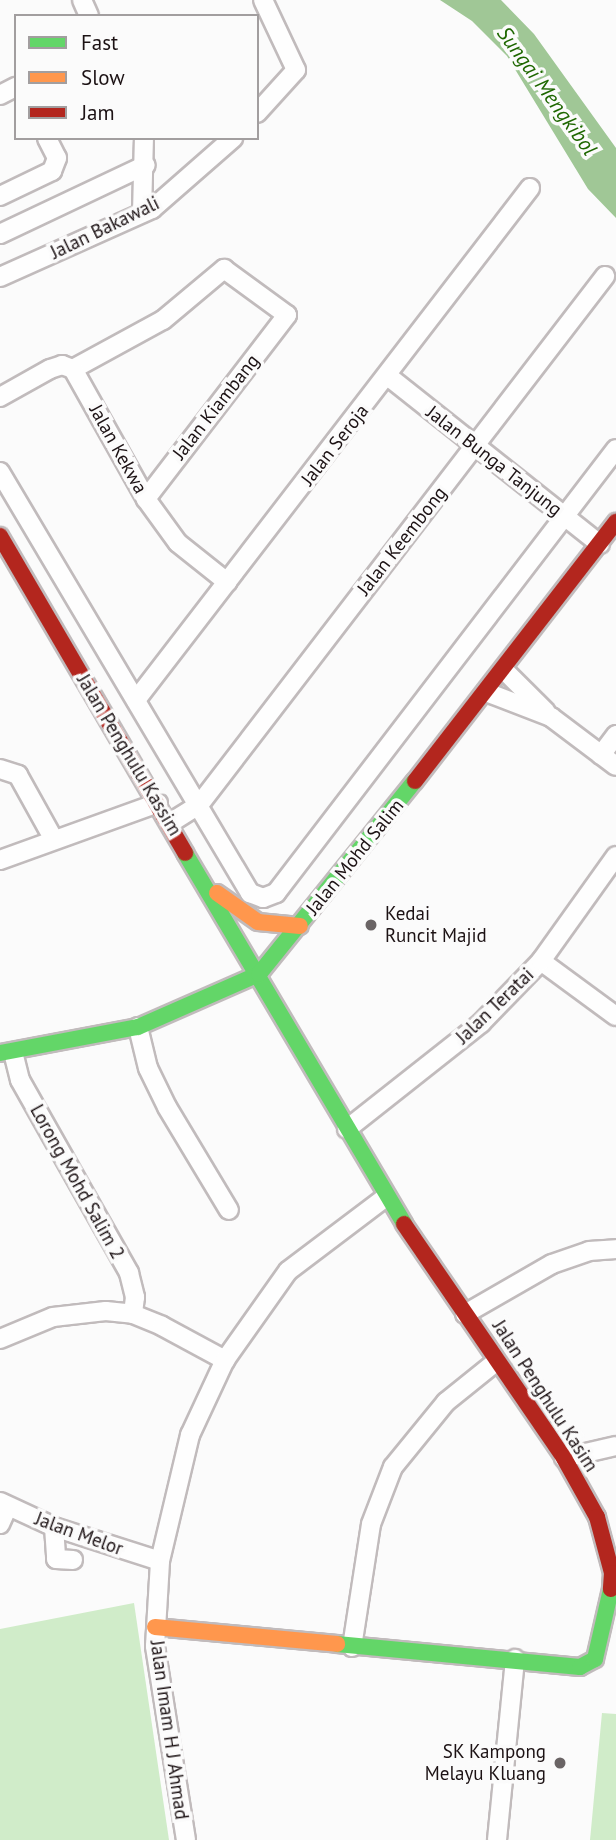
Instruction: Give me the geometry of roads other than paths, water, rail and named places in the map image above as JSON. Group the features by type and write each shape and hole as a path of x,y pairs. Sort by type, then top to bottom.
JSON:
{"street":[{"path":"259,111 296,70 263,0"},
{"path":"0,196 52,171 57,158 48,140"},
{"path":"142,213 146,165 144,140"},
{"name":"Jalan Bakawali","path":"0,277 142,213 172,194 231,140"},
{"path":"0,234 146,165"},
{"name":"Jalan Seroja","path":"136,699 389,377 530,188"},
{"name":"Jalan Kiambang","path":"73,369 163,320 223,269 287,315 146,499"},
{"name":"Jalan Keembong","path":"199,805 605,276"},
{"path":"0,397 50,369 62,365 73,369"},
{"name":"Jalan Kekwa","path":"73,369 146,499 178,543 228,582"},
{"name":"Jalan Bunga Tanjung","path":"389,377 600,544"},
{"name":"Jalan Mohd Salim","path":"263,898 276,893 616,449"},
{"name":"Jalan Penghulu Kassim","path":"0,472 250,893 263,898"},
{"name":"Jalan Mohd Salim","path":"6,1052 138,1027 259,974 504,670 616,522"},
{"name":"Jalan Penghulu Kassim","path":"0,536 8,565 158,803 259,974"},
{"path":"504,670 551,718 616,766"},
{"path":"486,692 551,718"},
{"path":"601,755 616,735"},
{"path":"0,769 18,775 54,840"},
{"path":"0,859 158,803"},
{"path":"170,823 199,805"},
{"name":"Jalan Teratai","path":"347,1129 481,1023 541,961 616,856"},
{"path":"208,887 258,922 300,926"},
{"path":"541,961 616,1016"},
{"name":"Jalan Penghulu Kasim","path":"155,1627 352,1647 515,1659 550,1667 580,1667 595,1659 612,1573 597,1517 564,1458 386,1197 259,974"},
{"path":"138,1027 148,1068 167,1107 229,1210"},
{"name":"Lorong Mohd Salim 2","path":"6,1052 129,1273 135,1297 133,1314"},
{"name":"Jalan Imam H J Ahmad","path":"186,1840 155,1627 160,1562 190,1435 225,1360 288,1271 386,1197"},
{"path":"465,1314 552,1264 589,1251 616,1249"},
{"path":"0,1339 53,1317 106,1311 133,1314 225,1360"},
{"path":"352,1647 371,1524 393,1467 446,1402 497,1360"},
{"path":"564,1458 616,1446"},
{"name":"Jalan Melor","path":"2,1511 160,1562"},
{"path":"54,1527 56,1559 73,1560"},
{"path":"497,1840 515,1659"}],"water":[{"name":"Sungai Mengkibol","path":"440,0 501,0 534,34 616,148 616,218 588,189 507,56 472,21"}],"place":[{"name":"Kedai Runcit Majid","path":"371,925"},
{"name":"SK Kampong Melayu Kluang","path":"560,1763"}]}
